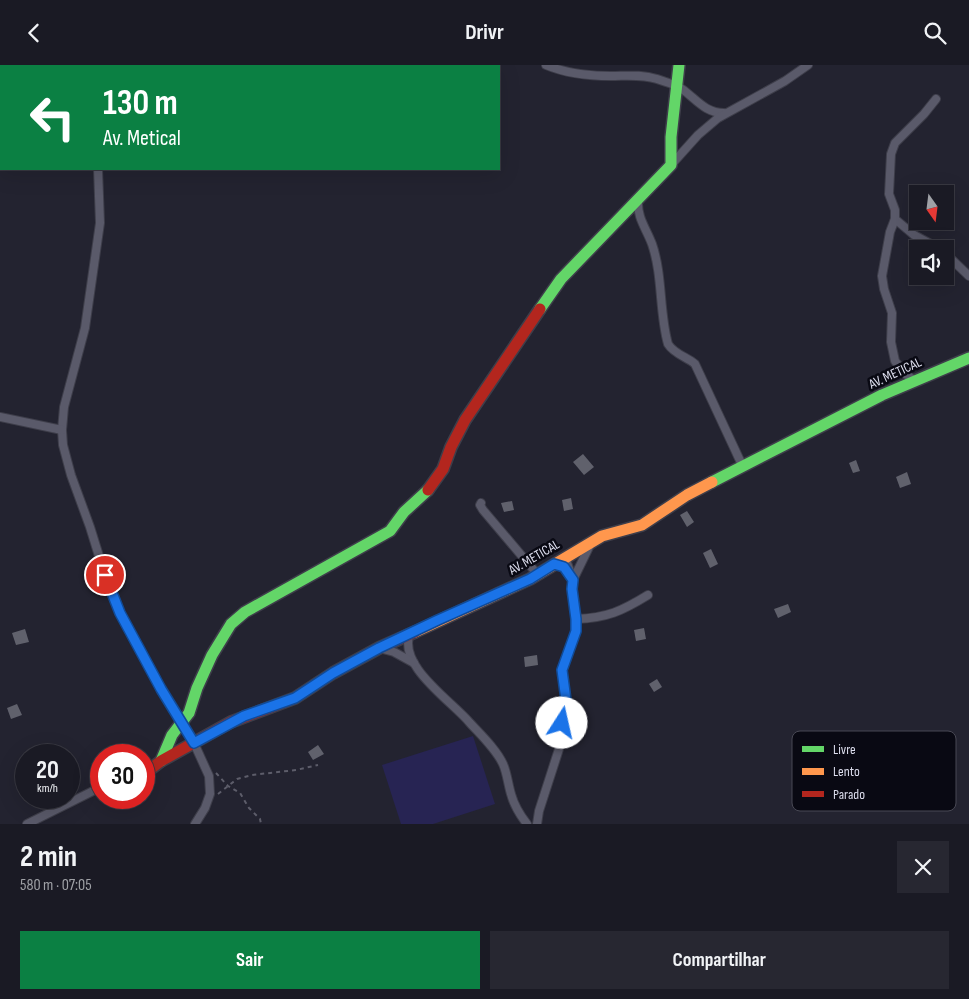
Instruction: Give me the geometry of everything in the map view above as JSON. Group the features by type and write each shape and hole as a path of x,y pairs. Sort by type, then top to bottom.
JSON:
{"street":[{"path":"546,65 560,70 596,75 647,76 678,87 713,112 724,113"},
{"path":"671,165 671,137 679,65"},
{"path":"162,761 172,735 192,708 197,688 212,655 231,624 236,619 307,576 390,531 404,512 432,486 443,469 451,447 465,420 488,384 562,279 578,260 638,200 698,135 724,113 785,81 808,65"},
{"path":"914,380 905,374 895,361 891,342 892,313 882,277 890,232 895,219 895,210 889,194 892,148 936,99"},
{"path":"98,170 101,212 96,258 85,328 64,407 63,445 68,467 90,527 108,585 120,613 206,767 211,786 209,797 205,808 195,824"},
{"path":"638,200 641,222 653,249 668,344 695,365 743,467"},
{"path":"895,219 914,235 923,240"},
{"path":"954,262 969,276"},
{"name":"AV. METICAL","path":"155,766 244,716 295,698 333,673 379,648 538,575 565,557 605,535 642,525 688,495 882,395 969,358"},
{"path":"0,417 62,430"},
{"path":"481,503 480,505 483,510 538,575"},
{"path":"537,824 539,811 559,749 566,700 562,670 576,631 572,589 573,580 591,543"},
{"path":"565,557 573,580"},
{"path":"554,564 564,567 569,572"},
{"path":"576,619 610,615 648,595"},
{"path":"410,633 407,640 409,653 414,663 446,701 470,722 500,758 517,810 526,824"},
{"path":"379,648 394,652 414,663"},
{"path":"27,824 90,792"}],"path":[{"path":"209,797 219,794 236,779 318,765"},
{"path":"206,767 218,774 228,786 240,793 249,808 260,819 261,824"}],"shaded area":[{"path":"473,736 495,804 433,824 401,824 382,765"}],"building":[{"path":"583,454 594,467 584,475 573,462"},
{"path":"856,460 860,471 853,473 849,463"},
{"path":"907,472 911,484 900,488 896,477"},
{"path":"571,498 573,509 564,511 562,500"},
{"path":"512,501 514,510 504,512 501,503"},
{"path":"687,511 694,522 687,527 680,515"},
{"path":"711,549 718,564 710,568 703,553"},
{"path":"788,604 791,612 778,618 774,609"},
{"path":"644,628 646,639 636,641 634,630"},
{"path":"25,629 29,642 16,645 12,633"},
{"path":"537,655 538,665 525,667 524,657"},
{"path":"657,679 662,687 654,692 649,684"},
{"path":"17,704 22,715 11,719 7,708"},
{"path":"318,745 324,754 313,760 308,752"}],"traffic: fast":[{"path":"540,309 561,279 671,165 671,137 679,65"},
{"path":"712,482 882,395 969,358"},
{"path":"161,761 172,735 189,713 197,688 212,655 231,624 245,612 390,531 404,512 428,490"}],"traffic: slow":[{"path":"415,632 530,579 602,536 642,525 687,495 712,482"}],"traffic: jam":[{"path":"428,490 443,469 451,447 465,420 540,309"},
{"path":"155,766 231,722 295,698 333,673 379,648 415,632"}],"route":[{"path":"105,575 120,613 161,689 194,743 244,716 295,698 333,673 394,640 499,594 530,579 554,564 560,565 569,572 573,580 572,589 576,619 576,631 562,670 566,700 562,723"}]}
